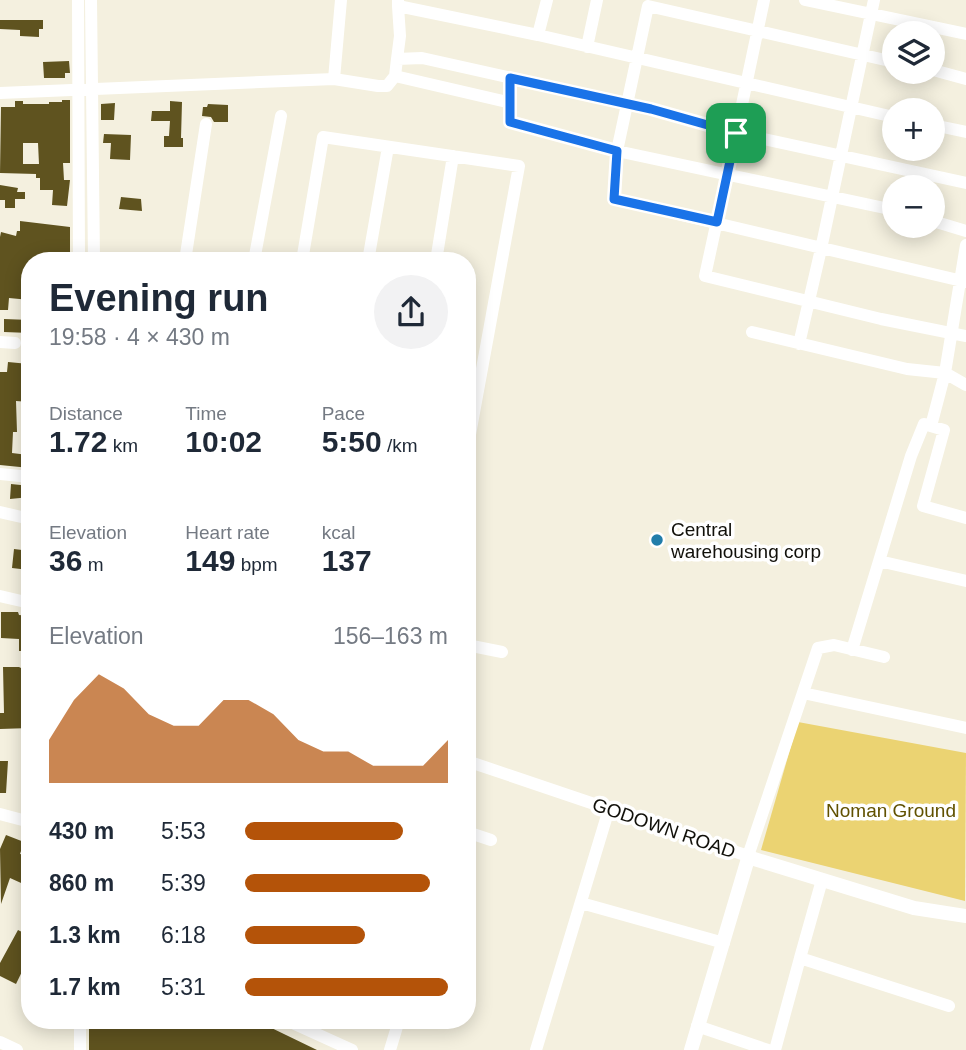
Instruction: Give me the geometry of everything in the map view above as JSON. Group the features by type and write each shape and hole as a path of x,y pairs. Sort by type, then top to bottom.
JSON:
{"main road":[{"path":"691,1050 750,857 914,908 966,916"}],"street":[{"path":"78,0 94,252"},
{"path":"79,252 91,0"},
{"path":"334,79 341,0"},
{"path":"538,35 547,0"},
{"path":"587,47 597,0"},
{"path":"764,0 705,276 808,302 966,336"},
{"path":"805,0 966,34"},
{"path":"799,344 874,0"},
{"path":"0,93 334,79 387,86 395,76 400,36 398,3 882,115"},
{"path":"882,59 649,3 617,151 614,199 963,282"},
{"path":"397,59 422,58 627,103 736,133 966,183"},
{"path":"945,73 966,79"},
{"path":"395,76 511,103"},
{"path":"510,78 510,122 617,151 882,207"},
{"path":"256,252 281,116"},
{"path":"186,252 206,124"},
{"path":"945,128 966,132"},
{"path":"304,252 323,137 519,166 476,402"},
{"path":"370,252 388,147"},
{"path":"437,252 453,156"},
{"path":"945,225 966,231"},
{"path":"931,426 945,373 950,333 963,282 966,245"},
{"path":"752,332 907,369 945,373 966,385"},
{"path":"0,342 15,344"},
{"path":"476,368 482,369"},
{"path":"852,650 911,456 924,424 944,430 923,506 966,518"},
{"path":"0,474 21,476"},
{"path":"0,512 21,517"},
{"path":"880,561 966,581"},
{"path":"0,597 21,601"},
{"name":"GODOWN ROAD","path":"476,764 750,857 818,648 834,646 884,657"},
{"path":"476,647 502,652"},
{"path":"803,693 966,728"},
{"path":"536,1050 609,809"},
{"path":"0,814 21,820"},
{"path":"476,835 491,840"},
{"path":"775,1050 822,880"},
{"path":"581,903 724,943"},
{"path":"800,958 949,1006"},
{"path":"697,1026 763,1049"},
{"path":"80,1029 80,1050"},
{"path":"306,1029 352,1050"},
{"path":"390,1050 396,1029"},
{"path":"0,1042 17,1050"}],"green space":[{"name":"Noman Ground","path":"798,722 966,753 965,901 761,850"}],"building":[{"path":"0,20 43,20 43,29 39,29 39,37 20,36 20,30 0,29"},
{"path":"69,61 70,73 65,73 65,78 44,78 43,62"},
{"path":"70,100 70,163 63,163 64,180 70,180 67,206 52,205 53,190 40,190 40,178 36,178 36,174 0,173 1,107 15,107 15,101 23,101 23,104","holes":["23,143 38,143 39,164 23,164"]},
{"path":"170,101 182,102 183,147 164,147 164,136 169,136 170,121 151,121 152,111 170,111"},
{"path":"115,103 114,120 101,120 101,104"},
{"path":"208,104 228,105 228,122 214,122 211,117 202,116 203,107"},
{"path":"104,134 131,135 130,160 110,159 111,143 103,143"},
{"path":"0,185 18,188 17,192 25,192 25,199 15,199 15,208 5,208 5,200 0,200"},
{"path":"121,197 141,199 142,211 119,209"},
{"path":"20,221 70,227 70,252 21,252 21,299 9,298 8,310 0,310 1,232 16,236 17,231 20,231"},
{"path":"4,319 21,320 21,333 4,332"},
{"path":"8,362 21,363 21,401 16,401 17,432 13,432 12,453 21,454 21,467 0,465 0,372 7,372"},
{"path":"11,484 21,485 21,498 10,499"},
{"path":"14,549 21,550 21,569 12,568"},
{"path":"1,612 18,612 21,615 21,651 19,639 1,638"},
{"path":"3,667 19,667 21,728 0,729 0,713 4,713"},
{"path":"0,761 8,761 6,793 0,793"},
{"path":"6,835 21,841 21,883 10,878 1,904 0,849"},
{"path":"18,930 21,932 21,974 16,984 0,976 0,963"},
{"path":"89,1029 274,1029 317,1050 89,1050"}],"place":[{"name":"Central warehousing corp","path":"657,540"}],"route":[{"path":"510,78 651,109 736,133 717,222 614,199 617,151 510,122 510,78"}]}
